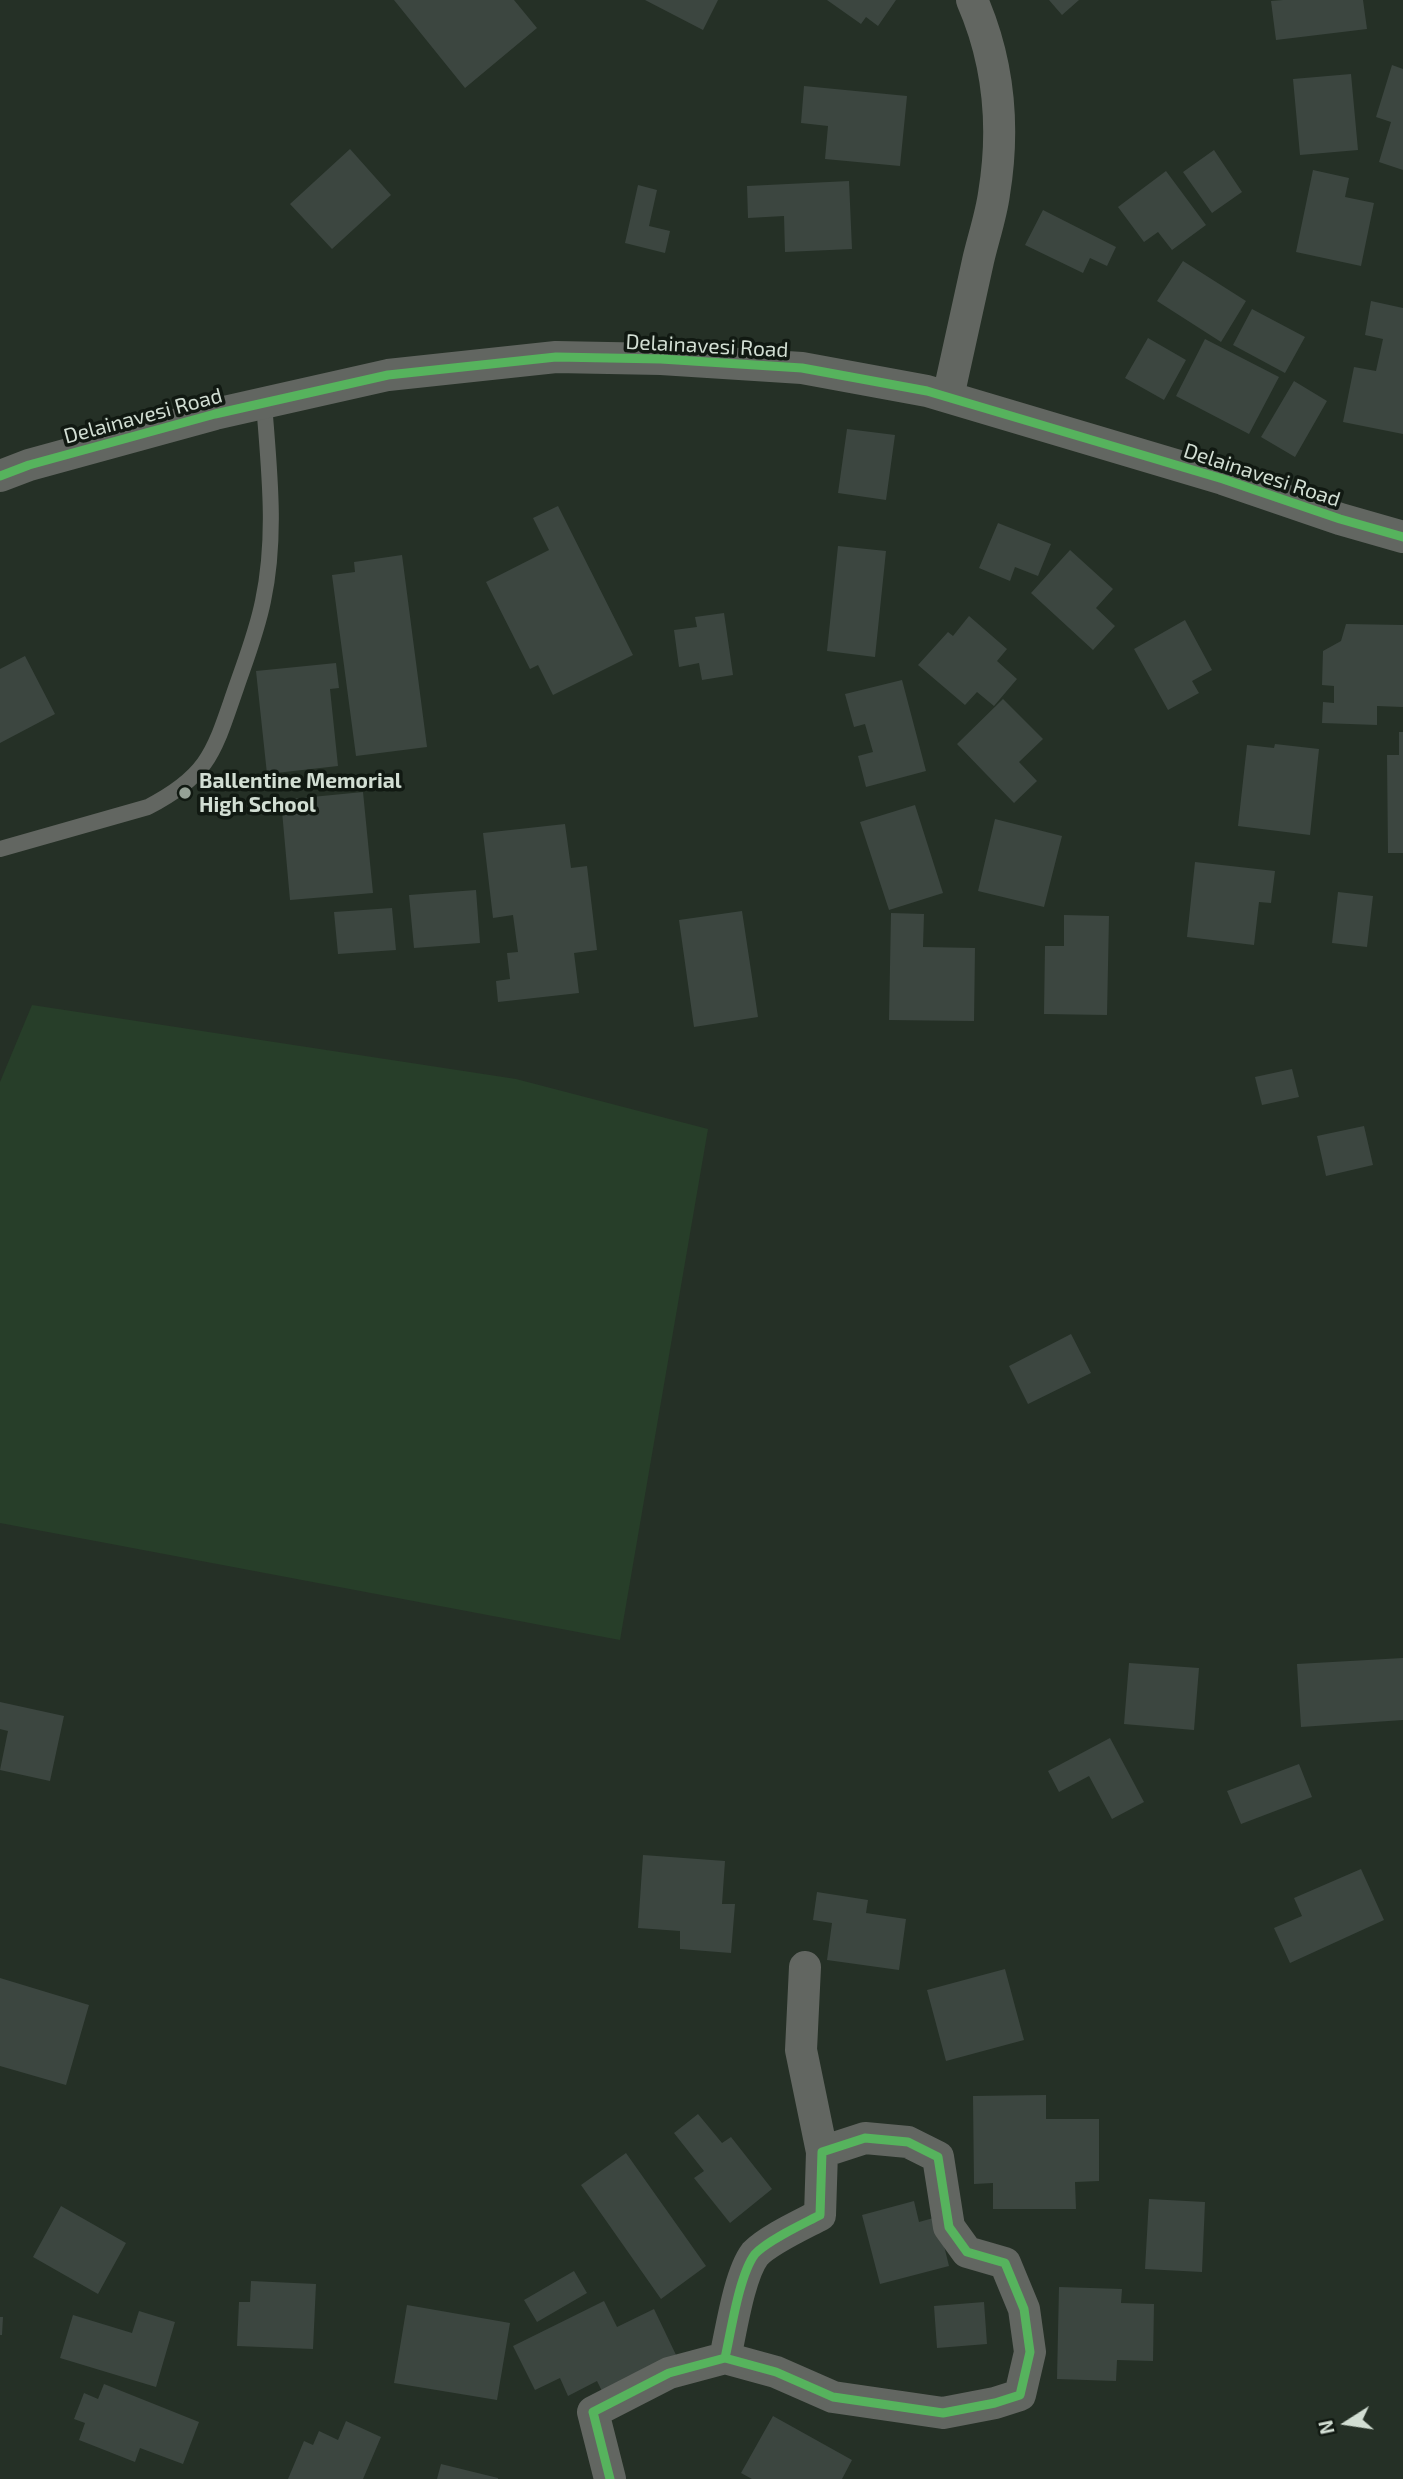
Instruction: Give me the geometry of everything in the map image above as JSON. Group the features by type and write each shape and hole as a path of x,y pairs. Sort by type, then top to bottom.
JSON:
{"street":[{"path":"948,397 994,196 999,153 995,67 982,22 972,0"},
{"name":"Delainavesi Road","path":"0,476 43,461 388,375 556,357 661,359 802,368 948,397 1223,479 1340,519 1403,537"},
{"path":"725,2358 744,2277 756,2254 783,2235 820,2215 822,2152 801,2050 805,1967"},
{"path":"610,2479 593,2412 669,2373 725,2358 776,2372 833,2397 943,2413 1020,2395 1030,2352 1024,2309 1005,2263 967,2252 949,2227 938,2157 908,2142 864,2138 822,2152"}],"lane":[{"path":"0,849 148,807 192,780 213,752 254,638 269,562 271,512 264,404"}],"shaded area":[{"path":"32,1005 516,1079 708,1129 620,1640 0,1523 0,1082"}],"building":[{"path":"394,0 514,0 537,28 465,88"},
{"path":"645,0 718,0 703,30"},
{"path":"827,0 896,0 878,26 866,17 861,24"},
{"path":"1049,0 1079,0 1062,15"},
{"path":"1363,0 1367,29 1276,40 1271,1"},
{"path":"1392,65 1403,69 1403,170 1379,162 1391,122 1376,117"},
{"path":"1351,74 1358,150 1300,155 1293,79"},
{"path":"804,86 907,96 900,166 825,159 828,126 801,123"},
{"path":"350,149 391,195 332,249 290,204"},
{"path":"1214,150 1242,192 1212,213 1183,172"},
{"path":"1313,170 1349,178 1345,197 1374,203 1361,266 1296,252"},
{"path":"1166,171 1206,225 1172,250 1158,232 1144,242 1118,207"},
{"path":"849,181 852,249 785,252 784,216 748,218 747,186"},
{"path":"638,185 657,190 649,226 670,231 665,253 625,243"},
{"path":"1043,210 1116,247 1107,266 1090,258 1083,273 1025,245"},
{"path":"1183,261 1246,301 1221,342 1157,301"},
{"path":"1371,301 1403,308 1403,434 1343,422 1354,367 1376,371 1383,339 1365,335"},
{"path":"1252,309 1305,337 1285,373 1233,345"},
{"path":"1148,338 1186,360 1164,400 1125,378"},
{"path":"1205,339 1279,377 1249,434 1176,396"},
{"path":"1294,381 1327,401 1295,457 1261,437"},
{"path":"847,429 895,435 886,500 838,493"},
{"path":"558,506 633,655 553,695 538,665 530,669 486,582 549,550 533,518"},
{"path":"998,523 1051,544 1038,576 1015,567 1010,581 979,568"},
{"path":"838,546 886,551 875,657 827,651"},
{"path":"1070,550 1113,589 1096,608 1115,626 1093,650 1031,593"},
{"path":"402,555 427,747 356,756 332,575 355,572 354,562"},
{"path":"724,613 733,675 702,680 699,663 679,667 674,630 697,627 695,617"},
{"path":"969,616 1007,649 997,661 1017,679 994,706 977,692 965,705 918,665 948,632 953,636"},
{"path":"1185,620 1212,670 1192,681 1199,693 1168,710 1134,649"},
{"path":"1346,624 1403,625 1403,707 1377,706 1377,725 1322,723 1323,702 1334,703 1334,686 1322,685 1323,651 1341,641"},
{"path":"25,656 55,714 0,743 0,669"},
{"path":"336,663 339,688 330,689 338,766 267,774 256,671"},
{"path":"902,680 926,771 866,787 858,756 873,752 865,724 854,727 845,694"},
{"path":"1003,699 1043,739 1019,762 1037,781 1014,803 957,744"},
{"path":"1399,732 1403,732 1403,853 1388,853 1387,755 1399,755"},
{"path":"1275,744 1319,749 1310,835 1238,826 1247,745 1274,748"},
{"path":"363,792 373,893 290,900 281,800"},
{"path":"915,805 943,893 889,910 860,822"},
{"path":"995,819 1062,836 1044,907 978,891"},
{"path":"565,824 571,868 587,866 597,950 574,953 579,993 498,1002 496,981 510,979 507,953 518,952 513,915 493,918 483,833"},
{"path":"1195,862 1275,871 1271,903 1259,902 1254,945 1187,937"},
{"path":"476,890 480,943 414,948 409,895"},
{"path":"1338,892 1373,896 1367,947 1332,943"},
{"path":"392,908 396,950 338,954 334,912"},
{"path":"742,911 758,1017 694,1027 679,920"},
{"path":"891,913 924,914 923,947 975,948 974,1021 889,1020"},
{"path":"1064,915 1109,916 1107,1015 1044,1014 1045,946 1064,946"},
{"path":"1292,1069 1299,1097 1262,1105 1255,1077"},
{"path":"1364,1126 1373,1165 1326,1176 1317,1136"},
{"path":"1071,1334 1091,1373 1028,1404 1009,1366"},
{"path":"1403,1658 1403,1720 1301,1727 1297,1664"},
{"path":"1129,1663 1199,1668 1194,1730 1124,1724"},
{"path":"0,1702 64,1716 50,1781 0,1770 8,1731 0,1729"},
{"path":"1110,1738 1144,1802 1112,1819 1089,1776 1059,1792 1048,1771"},
{"path":"1299,1764 1312,1797 1241,1824 1227,1791"},
{"path":"643,1855 725,1861 722,1904 735,1904 731,1953 680,1949 680,1931 638,1928"},
{"path":"1361,1869 1384,1920 1290,1963 1274,1928 1302,1916 1294,1898"},
{"path":"817,1892 868,1900 866,1913 906,1919 899,1970 827,1960 832,1923 813,1920"},
{"path":"1005,1969 1024,2040 946,2061 927,1990"},
{"path":"0,1978 89,2005 66,2085 0,2066"},
{"path":"1046,2095 1046,2119 1099,2119 1099,2181 1075,2182 1076,2209 993,2209 993,2183 974,2184 973,2096"},
{"path":"698,2114 722,2143 731,2137 772,2189 730,2223 694,2178 704,2171 674,2133"},
{"path":"626,2153 706,2266 661,2299 581,2185"},
{"path":"1149,2199 1205,2202 1202,2272 1145,2269"},
{"path":"914,2201 919,2222 937,2217 949,2266 880,2284 862,2215"},
{"path":"61,2206 126,2243 98,2294 33,2257"},
{"path":"574,2271 587,2293 537,2322 524,2300"},
{"path":"251,2281 316,2284 313,2349 237,2346 239,2302 250,2302"},
{"path":"1059,2287 1122,2289 1121,2303 1154,2304 1153,2361 1117,2360 1116,2381 1057,2379"},
{"path":"604,2301 617,2327 654,2309 677,2357 603,2393 597,2381 568,2396 560,2378 535,2390 513,2346"},
{"path":"984,2302 987,2344 937,2348 934,2306"},
{"path":"407,2305 510,2323 497,2400 394,2383"},
{"path":"139,2311 175,2322 156,2387 60,2358 73,2315 132,2333"},
{"path":"0,2317 3,2317 2,2335 0,2335"},
{"path":"104,2384 199,2422 183,2464 140,2448 135,2462 79,2440 85,2423 74,2419 84,2393 98,2399"},
{"path":"773,2416 852,2460 842,2479 752,2479 741,2473"},
{"path":"346,2421 381,2437 363,2479 288,2479 304,2441 313,2445 319,2431 338,2440"},
{"path":"441,2464 498,2478 498,2479 437,2479"}],"cycle path":[{"path":"0,476 29,465 215,414 388,375 556,357 661,359 802,368 927,391 1223,479 1340,519 1403,537"},
{"path":"610,2479 593,2412 669,2373 725,2358 776,2372 833,2397 943,2413 1020,2395 1030,2352 1024,2309 1005,2263 967,2252 949,2227 938,2157 908,2142 865,2138 822,2152 820,2215 777,2238 755,2254 749,2263 740,2289 725,2358"}],"place":[{"name":"Ballentine Memorial High School","path":"185,793"}]}
